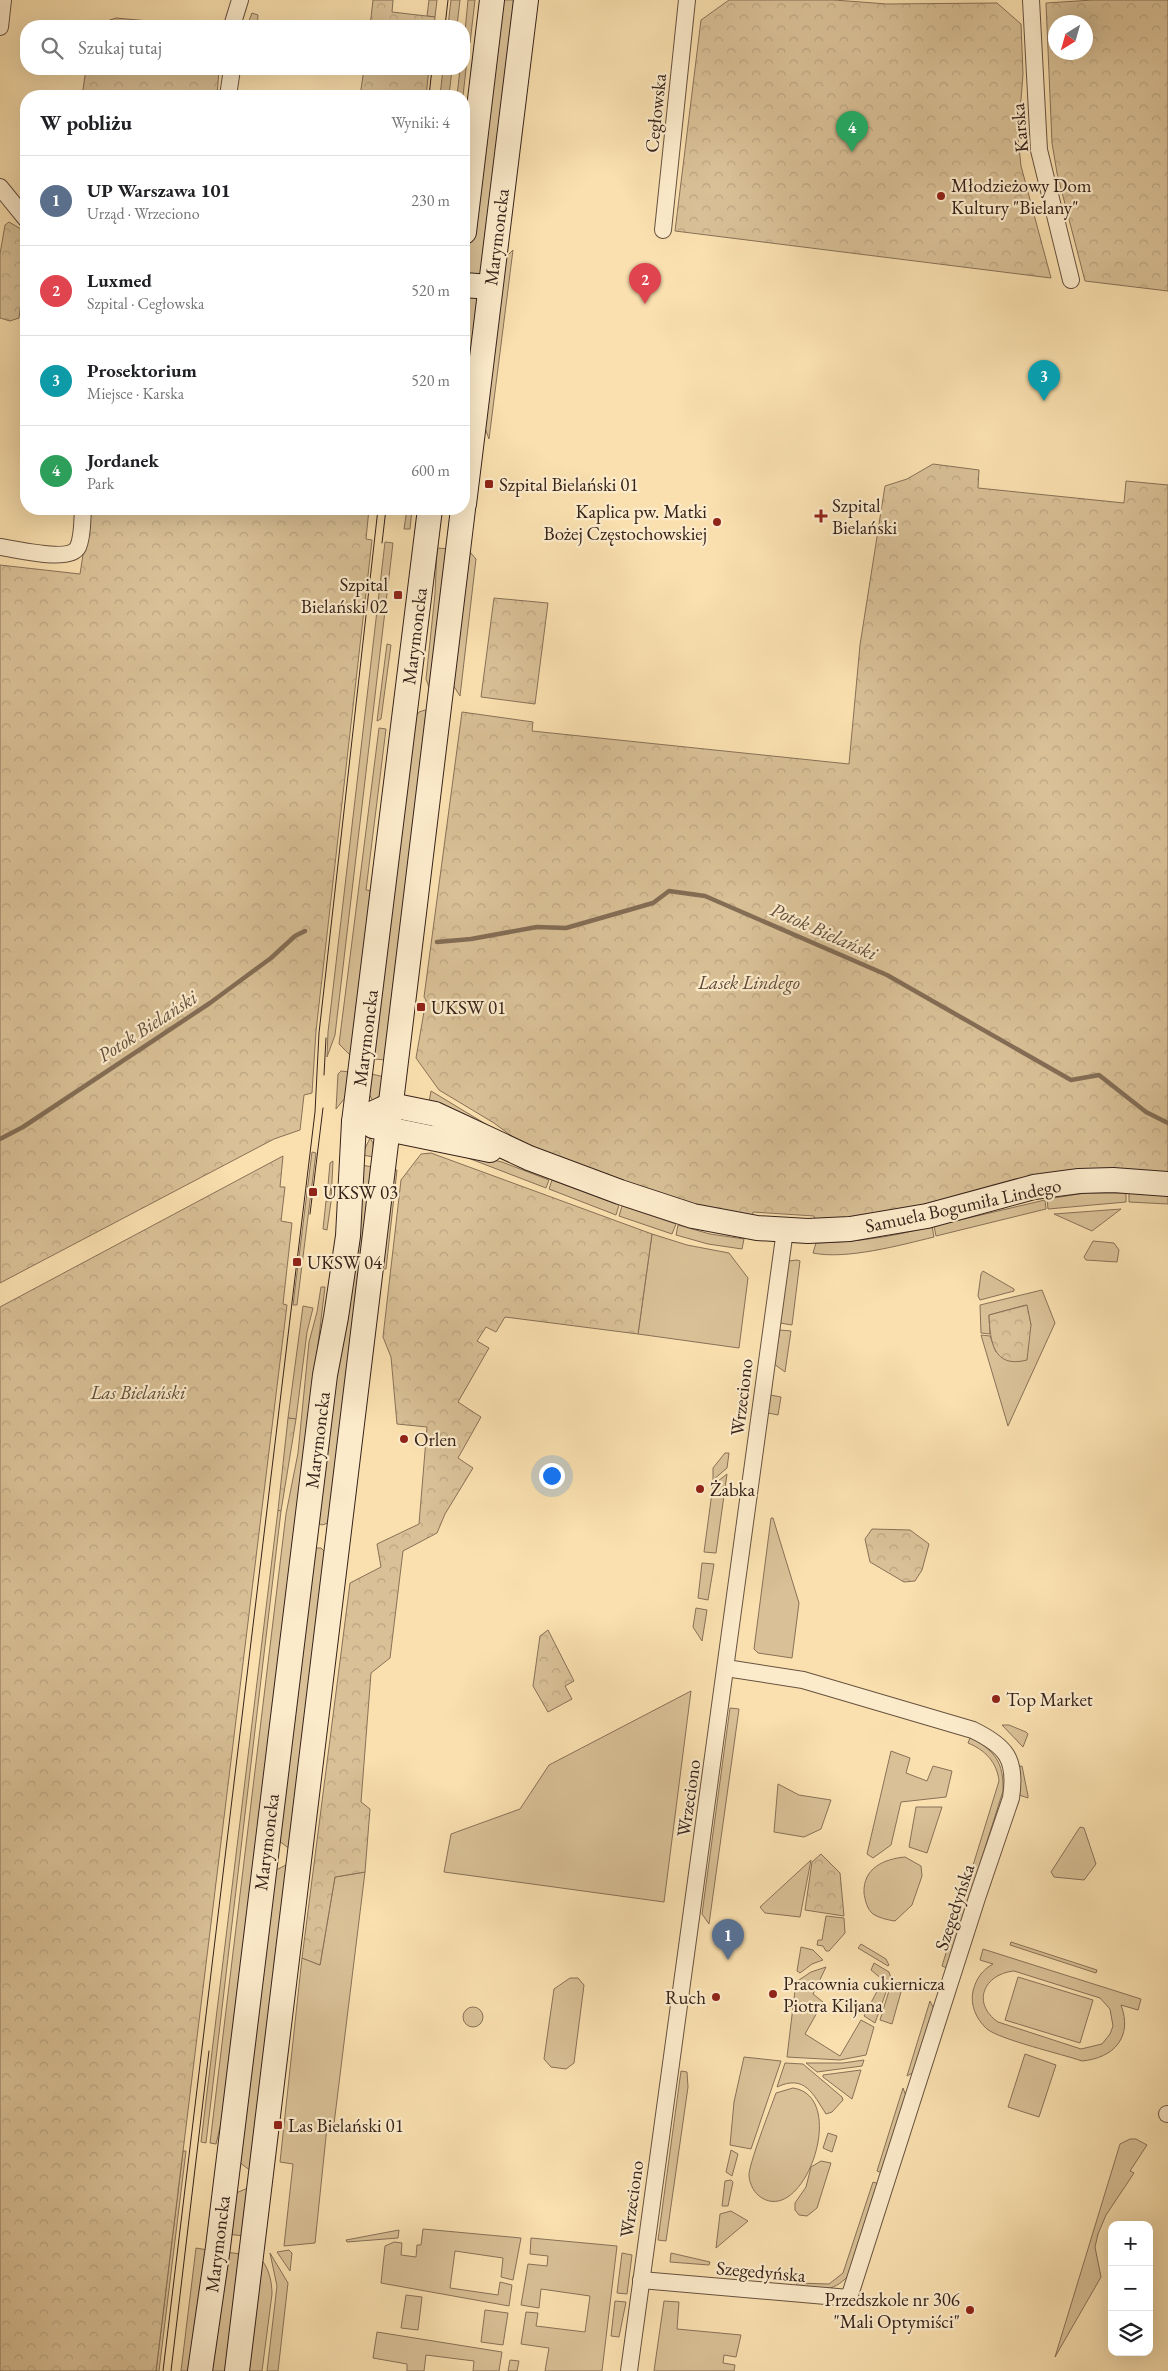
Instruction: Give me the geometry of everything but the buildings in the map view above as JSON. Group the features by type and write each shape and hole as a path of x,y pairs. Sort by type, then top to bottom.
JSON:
{"main road":[{"name":"Marymoncka","path":"470,182 492,0"},
{"name":"Marymoncka","path":"470,424 490,287 526,0"},
{"path":"470,285 490,287"},
{"name":"Marymoncka","path":"200,2371 226,2176 325,1375 348,1236 354,1122 429,515"},
{"path":"447,515 452,522 461,515"},
{"name":"Marymoncka","path":"237,2371 463,515"},
{"path":"354,1122 391,1105"},
{"name":"Samuela Bogumiła Lindego","path":"391,1105 435,1114 529,1158 620,1192 693,1216 743,1226 820,1231 861,1228 927,1216 1010,1192 1047,1184 1096,1180 1168,1184"},
{"name":"Samuela Bogumiła Lindego","path":"354,1122 529,1158"},
{"path":"305,1535 337,1539"},
{"path":"265,1854 298,1858"},
{"path":"226,2176 259,2180"}],"street":[{"path":"0,27 3,0"},
{"path":"234,20 240,0"},
{"name":"Cegłowska","path":"663,230 687,0"},
{"name":"Karska","path":"1031,0 1039,150 1071,280"},
{"path":"229,90 231,75"},
{"path":"0,187 20,212"},
{"path":"0,547 62,556 73,553 78,548 82,515"},
{"name":"Wrzeciono","path":"629,2371 785,1230"},
{"name":"Szegedyńska","path":"641,2280 849,2298 977,1898 1011,1798 1013,1772 1004,1751 994,1740 973,1730 803,1680 726,1668"}],"green space":[{"path":"373,0 393,0 392,12 435,17 435,20 371,20"},
{"path":"429,0 437,0 435,17 427,16"},
{"path":"451,0 460,0 458,20 449,20"},
{"path":"468,0 475,0 470,43 470,20 466,20"},
{"path":"501,0 517,0 483,275 470,274 471,229"},
{"path":"729,0 834,0 887,4 997,3 1021,24 1023,74 1018,138 1021,166 1051,278 675,231 701,20"},
{"path":"1093,0 1168,0 1168,291 1085,281 1057,173 1052,143 1048,60 1093,60 1093,15 1048,15 1048,50 1046,3"},
{"path":"252,13 258,15 258,20 249,20"},
{"path":"116,18 138,20 110,20"},
{"path":"85,75 219,75 217,90 83,90"},
{"path":"363,75 428,75 427,90 361,90"},
{"path":"442,75 451,75 450,90 441,90"},
{"path":"459,75 465,75 464,90 458,90"},
{"path":"9,222 20,228 20,310 19,318 10,321 0,318 0,254 5,225"},
{"path":"513,250 489,439 485,428 505,258"},
{"path":"470,294 480,299 470,386"},
{"name":"Lasek Lindego","path":"933,464 979,470 978,488 1124,503 1126,481 1168,485 1168,1173 1007,1184 888,1213 815,1221 814,1216 753,1212 752,1217 692,1205 573,1163 517,1140 494,1123 439,1090 416,1058 426,1000 424,997 462,712 533,722 532,731 849,764 860,645 885,486 907,479"},
{"path":"89,515 368,515 366,539 372,540 316,1031 312,1093 304,1095 300,1130 274,1139 0,1283 0,565 80,574"},
{"path":"406,515 411,515 410,529 404,529"},
{"path":"385,542 393,543 335,1035 327,1057 328,1032"},
{"path":"437,548 451,549 430,690 426,679 435,594"},
{"path":"470,552 476,559 460,696 453,685"},
{"path":"494,598 548,603 535,704 481,697"},
{"path":"387,644 391,645 381,719 377,721"},
{"path":"425,710 428,712 387,1060 373,1059 414,719 419,712"},
{"path":"379,728 386,729 366,890 374,891 351,1056 339,1044"},
{"path":"341,1071 350,1072 345,1098 336,1109 338,1074"},
{"path":"371,1074 385,1077 380,1095 373,1101 369,1094"},
{"path":"431,1091 499,1132 429,1102"},
{"path":"370,1138 373,1143 374,1157 362,1155"},
{"path":"442,1148 502,1162 549,1180 546,1188"},
{"path":"312,1152 316,1153 297,1305 293,1305"},
{"path":"431,1153 652,1234 638,1334 505,1317 496,1332 486,1327 477,1341 489,1348 458,1402 481,1417 458,1458 473,1468 445,1514 437,1533 403,1551 390,1658 371,1673 361,1802 370,1809 365,1872 335,1877 320,1965 302,1958 350,1583 381,1567 377,1544 419,1524 427,1427 397,1424 391,1357 383,1337 401,1180 421,1154"},
{"name":"Las Bielański","path":"283,1156 280,1187 285,1187 281,1221 292,1223 283,1304 287,1305 156,2371 0,2371 0,1307"},
{"path":"333,1161 331,1202 327,1230 323,1229 326,1201 329,1201 331,1186 328,1185 330,1163"},
{"path":"361,1165 373,1167 328,1523 322,1525 316,1522"},
{"path":"394,1170 397,1170 386,1269 382,1269"},
{"path":"552,1180 619,1205 616,1215 549,1189"},
{"path":"1085,1193 1126,1193 1126,1202 1048,1209 1047,1199"},
{"path":"1129,1193 1168,1195 1168,1204 1129,1202"},
{"path":"1045,1200 1046,1209 936,1236 934,1226"},
{"path":"622,1206 676,1224 672,1234 619,1216"},
{"path":"1121,1209 1092,1231 1054,1214"},
{"path":"678,1225 710,1234 744,1239 742,1249 708,1244 676,1235"},
{"path":"932,1226 934,1237 906,1244 841,1255 813,1253 816,1243 874,1238"},
{"path":"652,1234 687,1245 729,1253 748,1278 739,1348 638,1334"},
{"path":"1093,1241 1114,1243 1119,1250 1117,1262 1086,1260 1084,1257"},
{"path":"789,1261 800,1261 792,1325 780,1323"},
{"path":"983,1271 1014,1289 1014,1291 980,1300 978,1296"},
{"path":"321,1287 325,1287 226,2103 216,2144 210,2143 286,1514 298,1453 309,1342"},
{"path":"1042,1290 1055,1323 1008,1426 981,1335 990,1336 996,1352 1031,1325 1026,1305 989,1315 990,1334 981,1333 980,1305"},
{"path":"1027,1305 1031,1325 1027,1360 1016,1362 1000,1357 992,1343 989,1315"},
{"path":"303,1306 313,1308 307,1332 296,1419 288,1418"},
{"path":"780,1330 791,1331 785,1372 774,1364"},
{"path":"770,1395 781,1397 778,1415 768,1413"},
{"path":"288,1418 296,1419 281,1511 278,1510"},
{"path":"725,1453 729,1453 727,1468 713,1480 713,1468"},
{"path":"727,1474 716,1553 704,1552 713,1485"},
{"path":"278,1510 281,1511 206,2143 201,2142"},
{"path":"771,1518 773,1518 799,1603 792,1658 758,1653 754,1649"},
{"path":"872,1529 910,1530 929,1544 922,1570 915,1581 904,1582 870,1562 865,1539"},
{"path":"321,1548 327,1554 290,1849 279,1841 313,1550"},
{"path":"702,1563 714,1564 708,1600 698,1598"},
{"path":"696,1608 707,1610 702,1641 693,1627"},
{"path":"548,1630 574,1681 565,1686 572,1699 548,1712 533,1686 540,1636"},
{"path":"691,1691 664,1902 444,1872 451,1834 520,1809 549,1765"},
{"path":"730,1708 739,1709 709,1924 702,1914"},
{"path":"1002,1725 1009,1725 1028,1734 1023,1747"},
{"path":"970,1738 986,1747 996,1758 1002,1773 1003,1791 947,1968 942,1966 999,1781 993,1762 980,1749 968,1743"},
{"path":"891,1751 910,1758 906,1773 927,1781 933,1766 952,1771 946,1797 901,1802 891,1845 873,1858 867,1854"},
{"path":"1022,1766 1028,1798 1019,1795 1018,1767"},
{"path":"778,1784 799,1795 831,1800 821,1829 804,1837 774,1832"},
{"path":"916,1807 942,1807 927,1853 909,1847"},
{"path":"1080,1827 1084,1828 1096,1864 1084,1880 1054,1877 1051,1872"},
{"path":"821,1854 840,1873 844,1916 805,1910 812,1862"},
{"path":"905,1857 921,1866 922,1876 912,1905 895,1921 884,1919 869,1910 864,1893 867,1877 876,1866 890,1860"},
{"path":"811,1860 800,1917 765,1913 760,1907"},
{"path":"286,1865 288,1867 251,2171 239,2162 272,1872"},
{"path":"365,1872 334,2124 327,2127 315,2243 284,2246 293,2164 280,2162 302,1958 320,1965 335,1877"},
{"path":"826,1916 844,1918 845,1933 829,1951 826,1951 823,1946 817,1945 818,1940 822,1940"},
{"path":"1011,1942 1097,1970 1096,1973 1010,1945"},
{"path":"861,1944 886,1959 889,1965 858,1948"},
{"path":"801,1947 813,1950 823,1960 812,1964 800,1973 797,1971"},
{"path":"983,1949 1141,1999 1138,2010 1121,2005 1124,2027 1118,2044 1112,2050 1093,2059 1082,2061 1005,2038 987,2029 980,2021 973,2007 972,1996 974,1987 983,1972 993,1964 980,1960","holes":["1014,1971 1100,1998 1110,2009 1113,2026 1110,2034 1102,2044 1081,2049 998,2022 990,2014 983,1998 989,1983 1004,1973"]},
{"path":"874,1963 889,1972 891,1978 875,2023 864,2016 883,1980 871,1970"},
{"path":"826,1967 813,1994 823,2002 805,2034 840,2056 861,2020 874,2027 866,2055 840,2060 787,2057 796,1982 811,1972"},
{"path":"1018,1977 1093,2000 1080,2043 1005,2020"},
{"path":"570,1978 578,1978 584,1985 574,2063 566,2069 551,2067 544,2059 554,1989"},
{"path":"892,1981 900,1982 903,1985 892,2024 880,2020"},
{"path":"930,2001 934,2009 914,2072 907,2076"},
{"path":"473,2007 480,2010 483,2017 480,2024 473,2027 466,2024 463,2017 466,2010"},
{"path":"1025,2054 1056,2065 1039,2117 1008,2107"},
{"path":"744,2057 781,2061 751,2149 730,2145 734,2102"},
{"path":"864,2060 862,2066 817,2072 806,2063 843,2063"},
{"path":"785,2063 803,2064 842,2097 843,2100 832,2112 826,2114 807,2088 795,2083 777,2087"},
{"path":"861,2070 852,2099 823,2077 823,2075"},
{"path":"681,2071 687,2072 688,2087 666,2241 658,2240"},
{"path":"793,2088 810,2096 818,2112 819,2133 815,2156 805,2177 793,2193 778,2201 762,2198 750,2183 749,2176 752,2161 776,2093"},
{"path":"903,2088 906,2096 882,2173 877,2171"},
{"path":"828,2133 837,2136 832,2152 823,2148"},
{"path":"1130,2139 1136,2139 1147,2145 1130,2171 1134,2173 1106,2215 1098,2234 1095,2247 1101,2277 1055,2357 1120,2144"},
{"path":"731,2150 738,2154 732,2176 726,2172"},
{"path":"183,2151 186,2151 159,2371 156,2371"},
{"path":"821,2161 831,2163 817,2208 807,2216 799,2215 795,2210 795,2203 806,2187 811,2167"},
{"path":"731,2180 733,2182 728,2206 722,2206 725,2181"},
{"path":"873,2182 879,2184 848,2276 830,2288 818,2290 796,2289 797,2283 829,2284 843,2273"},
{"path":"248,2188 244,2236 227,2234 236,2193"},
{"path":"731,2211 748,2221 716,2248 720,2214"},
{"path":"423,2229 521,2238 513,2280 501,2277 503,2258 455,2251 450,2288 498,2295 500,2282 512,2285 509,2306 381,2283 385,2246 394,2242 402,2243 401,2255 416,2257 417,2245 421,2245"},
{"path":"399,2230 398,2238 347,2242 346,2240"},
{"path":"531,2238 617,2246 602,2371 545,2371 549,2348 521,2344 526,2312 538,2313 536,2326 585,2332 590,2296 541,2289 539,2308 521,2305 528,2264 547,2266 548,2256 530,2254"},
{"path":"196,2248 208,2250 190,2371 181,2371"},
{"path":"289,2250 292,2253 290,2271 277,2252"},
{"path":"225,2252 241,2254 227,2371 211,2371"},
{"path":"270,2253 288,2283 278,2371 267,2371 277,2286"},
{"path":"622,2253 632,2255 627,2294 617,2293"},
{"path":"671,2253 710,2262 709,2265 670,2262"},
{"path":"258,2256 269,2273 272,2294 262,2371 245,2371"},
{"path":"406,2295 422,2297 418,2330 401,2328"},
{"path":"615,2301 626,2302 619,2337 611,2336"},
{"path":"664,2301 679,2302 677,2329 741,2335 736,2357 724,2355 723,2363 735,2365 734,2371 654,2371"},
{"path":"485,2310 508,2313 503,2345 481,2342"},
{"path":"377,2332 502,2352 499,2371 473,2371 474,2361 426,2355 424,2371 407,2371 407,2364 373,2358"},
{"path":"510,2360 519,2361 517,2371 508,2371"}],"waterway":[{"name":"Potok Bielański","path":"437,942 471,939 537,927 566,928 653,903 669,891 705,896 887,975 1071,1080 1099,1075 1146,1112 1168,1123"},
{"name":"Potok Bielański","path":"0,1139 23,1127 210,1003 271,958 295,936 305,931"}],"tram line":[{"path":"446,20 448,0"},
{"path":"430,90 431,75"},
{"path":"163,2371 315,1112 319,1033 377,515"},
{"path":"382,543 385,515"},
{"path":"324,1075 326,1038"},
{"path":"310,1214 323,1108"},
{"path":"171,2371 209,2051"}],"place":[{"name":"Jordanek","path":"852,152"},
{"name":"Młodzieżowy Dom Kultury \"Bielany\"","path":"941,196"},
{"name":"Luxmed","path":"645,304"},
{"name":"Prosektorium","path":"1044,401"},
{"name":"Szpital Bielański 01","path":"489,484"},
{"name":"Szpital Bielański","path":"821,516"},
{"name":"Kaplica pw. Matki Bożej Częstochowskiej","path":"717,522"},
{"name":"Szpital Bielański 02","path":"398,595"},
{"name":"UKSW 01","path":"421,1007"},
{"name":"UKSW 03","path":"313,1192"},
{"name":"UKSW 04","path":"297,1262"},
{"name":"Orlen","path":"404,1439"},
{"name":"Żabka","path":"700,1489"},
{"name":"Top Market","path":"996,1699"},
{"name":"UP Warszawa 101","path":"728,1960"},
{"name":"Pracownia cukiernicza Piotra Kiljana","path":"773,1994"},
{"name":"Ruch","path":"716,1997"},
{"name":"Las Bielański 01","path":"278,2125"},
{"name":"Przedszkole nr 306 \"Mali Optymiści\"","path":"970,2310"}]}
